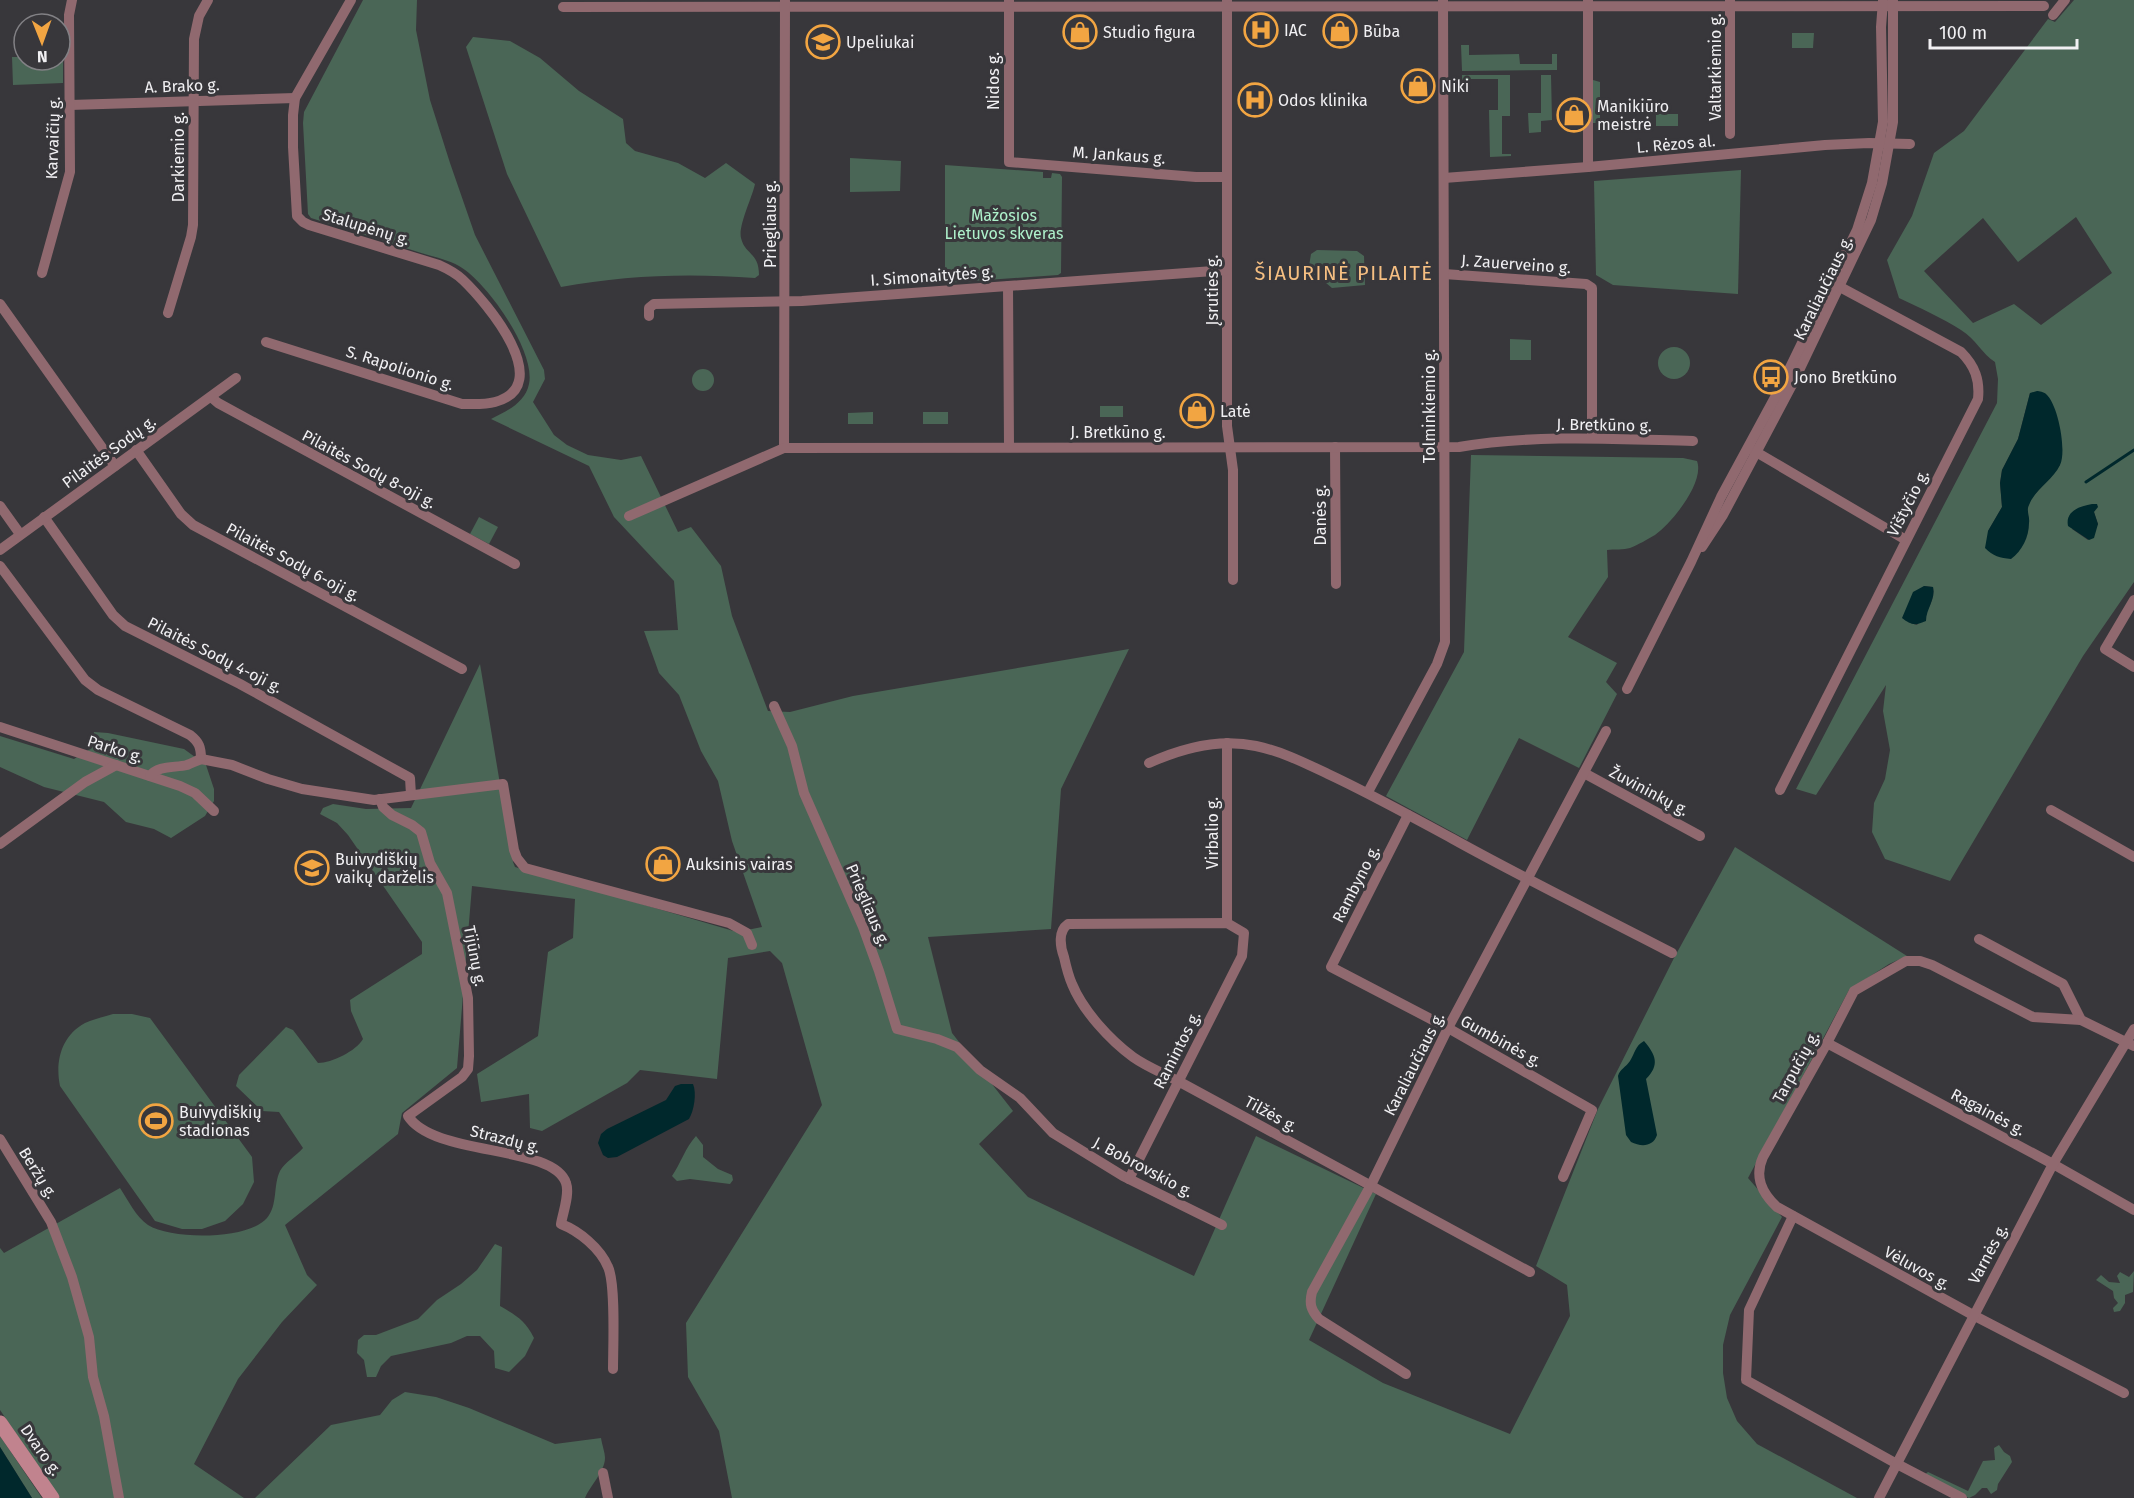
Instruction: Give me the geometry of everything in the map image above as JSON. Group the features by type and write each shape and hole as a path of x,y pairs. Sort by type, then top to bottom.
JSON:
{"main road":[{"name":"Dvaro g.","path":"0,1423 52,1498"}],"street":[{"name":"Karvaičių g.","path":"42,273 70,172 69,15 72,0"},
{"name":"Darkiemio g.","path":"168,313 193,225 194,39 199,16 208,0"},
{"name":"Stalupėnų g.","path":"351,0 295,98 292,115 297,216 309,225 439,265 462,279 503,328 519,360 519,382"},
{"path":"2053,15 2065,0"},
{"path":"563,7 785,3 1888,3 2044,6"},
{"name":"Priegliaus g.","path":"784,448 785,3"},
{"name":"Nidos g.","path":"1009,3 1009,162"},
{"name":"Įsruties g.","path":"1227,3 1227,426 1233,470 1233,580"},
{"name":"Tolminkiemio g.","path":"1368,792 1437,664 1444,646 1443,3"},
{"path":"1588,3 1588,167"},
{"name":"Valtarkiemio g.","path":"1730,3 1730,134"},
{"name":"Karaliaučiaus g.","path":"1753,450 1792,386 1870,220 1886,143 1881,46 1888,3"},
{"name":"A. Brako g.","path":"70,105 295,98"},
{"name":"Karaliaučiaus g.","path":"1627,689 1691,562 1724,515 1857,230 1886,143"},
{"name":"L. Rėzos al.","path":"1444,177 1825,146 1910,144"},
{"name":"M. Jankaus g.","path":"1009,162 1196,177 1227,177"},
{"name":"I. Simonaitytės g.","path":"649,316 649,308 654,304 785,302 1227,270"},
{"name":"J. Zauerveino g.","path":"1444,274 1586,284 1594,291 1592,438"},
{"path":"1008,286 1009,446"},
{"name":"Vištyčio g.","path":"1780,790 1974,408 1979,388 1974,368 1961,352 1840,287"},
{"path":"0,304 115,465"},
{"name":"S. Rapolionio g.","path":"266,342 462,404 484,405 497,402 513,391 519,382"},
{"name":"Pilaitės Sodų g.","path":"0,550 236,378"},
{"name":"Pilaitės Sodų 8-oji g.","path":"212,397 218,403 248,420 515,564"},
{"name":"J. Bretkūno g.","path":"629,516 784,448 1459,447 1500,440 1592,438 1693,441"},
{"name":"Danės g.","path":"1335,447 1336,584"},
{"name":"Pilaitės Sodų 6-oji g.","path":"136,450 181,514 193,525 462,669"},
{"path":"1753,450 1906,540"},
{"path":"0,506 20,534"},
{"name":"Pilaitės Sodų 4-oji g.","path":"44,517 113,615 125,626 240,684 410,778 411,795"},
{"path":"0,566 85,680 98,690 190,735 198,741 201,759"},
{"path":"2134,600 2105,649 2134,667"},
{"name":"Priegliaus g.","path":"774,706 792,746 804,793 867,938 897,1029 937,1039 957,1047 980,1070"},
{"name":"Parko g.","path":"0,726 180,786 195,793 214,811"},
{"name":"Karaliaučiaus g.","path":"1406,1374 1319,1319 1312,1311 1310,1302 1312,1292 1371,1185 1448,1028 1606,731"},
{"path":"1149,763 1186,749 1227,743 1269,749 1368,792 1511,871 1672,953"},
{"name":"Virbalio g.","path":"1227,743 1227,923"},
{"path":"150,776 153,771 201,759 232,765 302,789 356,798 380,799 503,784 514,850 525,868 729,923 747,933 752,945"},
{"path":"0,844 85,782 116,765"},
{"name":"Žuvininkų g.","path":"1584,773 1700,836"},
{"name":"Tijūnų g.","path":"380,799 383,807 392,815 421,832 430,863 447,893 468,998 470,1056 468,1069 462,1077 408,1116"},
{"path":"2051,810 2134,857"},
{"name":"Rambyno g.","path":"1330,967 1408,814"},
{"name":"Tilžės g.","path":"1227,923 1068,924 1061,932 1062,950 1072,985 1108,1037 1135,1058 1530,1272"},
{"name":"Ramintos g.","path":"1130,1179 1242,956 1244,933 1227,923"},
{"path":"1979,939 2063,984 2081,1020 2130,1044"},
{"name":"Tarpučių g.","path":"1793,1216 1768,1199 1762,1189 1758,1172 1760,1164 1854,992 1906,961 1920,961 2033,1017 2081,1020"},
{"name":"Gumbinės g.","path":"1330,967 1448,1028 1593,1110 1563,1177"},
{"name":"Varnės g.","path":"1879,1498 2053,1164 2130,1044 2134,1029"},
{"name":"Ragainės g.","path":"1827,1043 2134,1210"},
{"name":"J. Bobrovskio g.","path":"980,1070 1020,1098 1053,1133 1082,1152 1222,1225"},
{"name":"Strazdų g.","path":"408,1116 413,1125 431,1134 458,1143 529,1158 559,1172 566,1180 561,1224 575,1230 602,1256 609,1268 613,1369"},
{"name":"Beržų g.","path":"0,1139 51,1222 72,1277 89,1337 93,1377 104,1416 119,1498"},
{"path":"1793,1216 1749,1310 1746,1380 1962,1498"},
{"name":"Vėluvos g.","path":"1793,1216 1973,1315 2124,1393"},
{"path":"603,1473 608,1498"}],"green space":[{"path":"363,0 417,0 416,30 430,100 450,163 475,235 544,370 545,379 533,402 554,435 567,445 588,455 621,460 641,456 678,532 691,527 721,566 732,616 768,711 790,712 853,696 1129,649 1061,789 1051,929 928,937 952,1033 1013,1111 979,1144 1028,1197 1194,1276 1256,1136 1376,1194 1309,1340 1383,1383 1510,1434 1570,1316 1567,1285 1536,1266 1598,1109 1674,958 1735,847 1907,956 1889,964 1849,990 1748,1178 1782,1217 1730,1315 1723,1345 1723,1373 1727,1398 1737,1421 1757,1444 1857,1498 732,1498 719,1431 688,1377 686,1323 822,1105 782,963 770,951 728,958 717,1079 640,1070 627,1083 542,1131 530,1128 529,1094 481,1102 477,1074 538,1036 548,952 573,938 575,899 472,886 457,1068 402,1113 398,1134 285,1225 307,1275 317,1285 282,1322 238,1379 194,1464 244,1498 60,1498 0,1410 0,1248 4,1253 120,1188 144,1222 159,1230 191,1235 227,1234 257,1225 267,1218 273,1207 280,1171 303,1148 279,1112 262,1111 236,1086 239,1075 286,1027 293,1030 318,1063 343,1056 363,1039 351,1011 350,1000 422,954 422,942 348,835 337,823 320,814 323,808 333,804 366,809 411,808 480,664 515,867 737,932 762,927 732,841 718,781 701,751 679,695 659,673 644,631 678,630 674,581 614,517 589,466 491,419 519,401 527,391 529,384 529,370 525,354 507,318 482,286 459,266 311,218 308,214 304,112"},
{"path":"2074,0 2134,0 2134,582 2083,656 1950,881 1885,859 1872,832 1874,803 1885,779 1890,750 1883,711 1886,685 1816,795 1796,789 1997,403 1998,379 1995,362 1961,330 1899,298 1887,260 1912,216 1934,153 1964,131 2048,19 2055,22","holes":["2076,217 2112,273 2041,325 2014,304 1973,323 1924,271 1983,218 2018,262","2030,393 2060,465 2031,499 2027,509 2029,521 1988,531 2002,507 2000,483 2002,470 2018,439","2094,512 2098,524 2088,540 2072,529","1924,586 1933,587 1931,602 1923,617 1917,625 1908,622"]},
{"path":"1792,33 1814,33 1813,48 1792,48"},
{"path":"473,37 510,41 540,58 579,91 623,119 626,143 635,151 678,163 705,178 726,163 755,184 743,219 741,238 757,262 759,275 755,278 681,275 561,287 507,174 466,47"},
{"path":"1461,45 1469,45 1469,55 1519,54 1520,64 1552,64 1552,54 1557,54 1557,70 1462,71"},
{"path":"13,72 63,72 63,83 13,85"},
{"path":"1462,75 1510,75 1510,116 1502,116 1502,154 1511,154 1511,156 1490,157 1489,110 1498,110 1498,79 1469,79 1468,91 1462,91"},
{"path":"1541,75 1551,75 1552,120 1541,121 1541,132 1529,133 1528,113 1541,113"},
{"path":"1593,80 1600,82 1600,123 1593,123"},
{"path":"1656,114 1678,114 1678,126 1656,126"},
{"path":"850,158 901,161 900,191 850,192"},
{"name":"Mažosios Lietuvos skveras","path":"945,165 1043,172 1043,178 1051,178 1052,173 1060,174 1062,177 1061,273 945,283"},
{"path":"1741,170 1738,294 1613,285 1596,275 1594,181"},
{"path":"1317,250 1357,251 1364,256 1365,285 1332,288 1319,277 1308,272 1311,254"},
{"path":"1510,339 1531,340 1531,360 1510,360"},
{"path":"1674,347 1685,352 1690,363 1685,374 1674,379 1663,374 1658,363 1663,352"},
{"path":"703,369 711,372 714,380 711,388 703,391 695,388 692,380 695,372"},
{"path":"1100,406 1123,406 1123,417 1100,417"},
{"path":"873,412 873,424 848,424 848,413"},
{"path":"923,412 948,412 948,424 923,424"},
{"path":"1471,455 1683,458 1697,461 1698,470 1692,490 1678,512 1662,529 1630,548 1607,550 1608,577 1568,637 1617,663 1606,682 1617,694 1579,768 1519,738 1467,840 1386,796 1464,652"},
{"path":"479,517 498,527 489,544 470,534"},
{"path":"94,732 184,749 206,765 214,789 214,801 205,816 171,838 154,829 126,822 104,802 44,787 0,767 0,736 74,759 90,749"},
{"name":"Buivydiškių stadionas","path":"113,1014 132,1014 150,1018 252,1157 254,1182 243,1204 225,1221 202,1229 182,1229 155,1221 60,1086 59,1059 70,1035 85,1023"},
{"path":"696,1136 703,1145 703,1157 718,1169 732,1175 733,1180 730,1184 690,1179 677,1181 672,1176"},
{"path":"495,1244 502,1247 500,1306 520,1319 534,1338 525,1356 509,1372 495,1368 494,1351 480,1336 467,1336 451,1343 391,1356 381,1366 376,1377 367,1377 364,1360 357,1353 358,1340 364,1335 376,1335 418,1319 437,1300 477,1270"},
{"path":"2134,1271 2133,1292 2125,1295 2125,1303 2120,1311 2114,1312 2113,1308 2118,1303 2113,1291 2096,1280 2101,1275 2109,1282 2120,1283 2117,1276 2120,1272 2129,1277"},
{"path":"405,1392 436,1397 469,1408 555,1444 601,1438 605,1458 603,1468 585,1498 255,1498 331,1425 380,1415 392,1400"},
{"path":"0,1436 42,1498 32,1498 0,1447"},
{"path":"1999,1445 2010,1456 2012,1462 1998,1484 1997,1490 1991,1494 1987,1488 1982,1488 1969,1498 1924,1475 1928,1472 1968,1491 1983,1461 1995,1460 1994,1448"}],"water":[{"path":"2037,391 2046,394 2058,417 2062,439 2062,458 2057,470 2035,494 2029,505 2029,528 2022,548 2011,559 2003,558 1985,548 1988,531 2002,507 2000,483 2002,470 2018,439 2030,393"},
{"path":"2097,504 2098,507 2094,512 2098,524 2094,538 2089,540 2068,526 2068,521 2074,510"},
{"path":"1924,586 1933,587 1934,591 1926,621 1911,623 1902,618 1913,592"},
{"path":"1644,1041 1655,1060 1655,1065 1646,1079 1657,1135 1650,1144 1639,1145 1631,1142 1626,1135 1618,1076 1630,1061 1637,1047"},
{"path":"693,1084 695,1092 689,1119 617,1157 608,1158 603,1155 598,1143 601,1134 666,1100 675,1086"},
{"path":"0,1447 32,1498 0,1498"}],"waterway":[{"path":"2086,482 2134,450"}],"place":[{"name":"IAC","path":"1261,30"},
{"name":"Būba","path":"1340,31"},
{"name":"Studio figura","path":"1080,32"},
{"name":"Upeliukai","path":"823,42"},
{"name":"Niki","path":"1418,86"},
{"name":"Odos klinika","path":"1255,100"},
{"name":"Manikiūro meistrė","path":"1574,115"},
{"name":"Jono Bretkūno","path":"1771,377"},
{"name":"Latė","path":"1197,411"},
{"name":"Auksinis vairas","path":"663,864"},
{"name":"Buivydiškių vaikų darželis","path":"312,868"},
{"name":"Buivydiškių stadionas","path":"156,1121"}],"district":[{"name":"ŠIAURINĖ PILAITĖ","path":"1344,273"}]}
